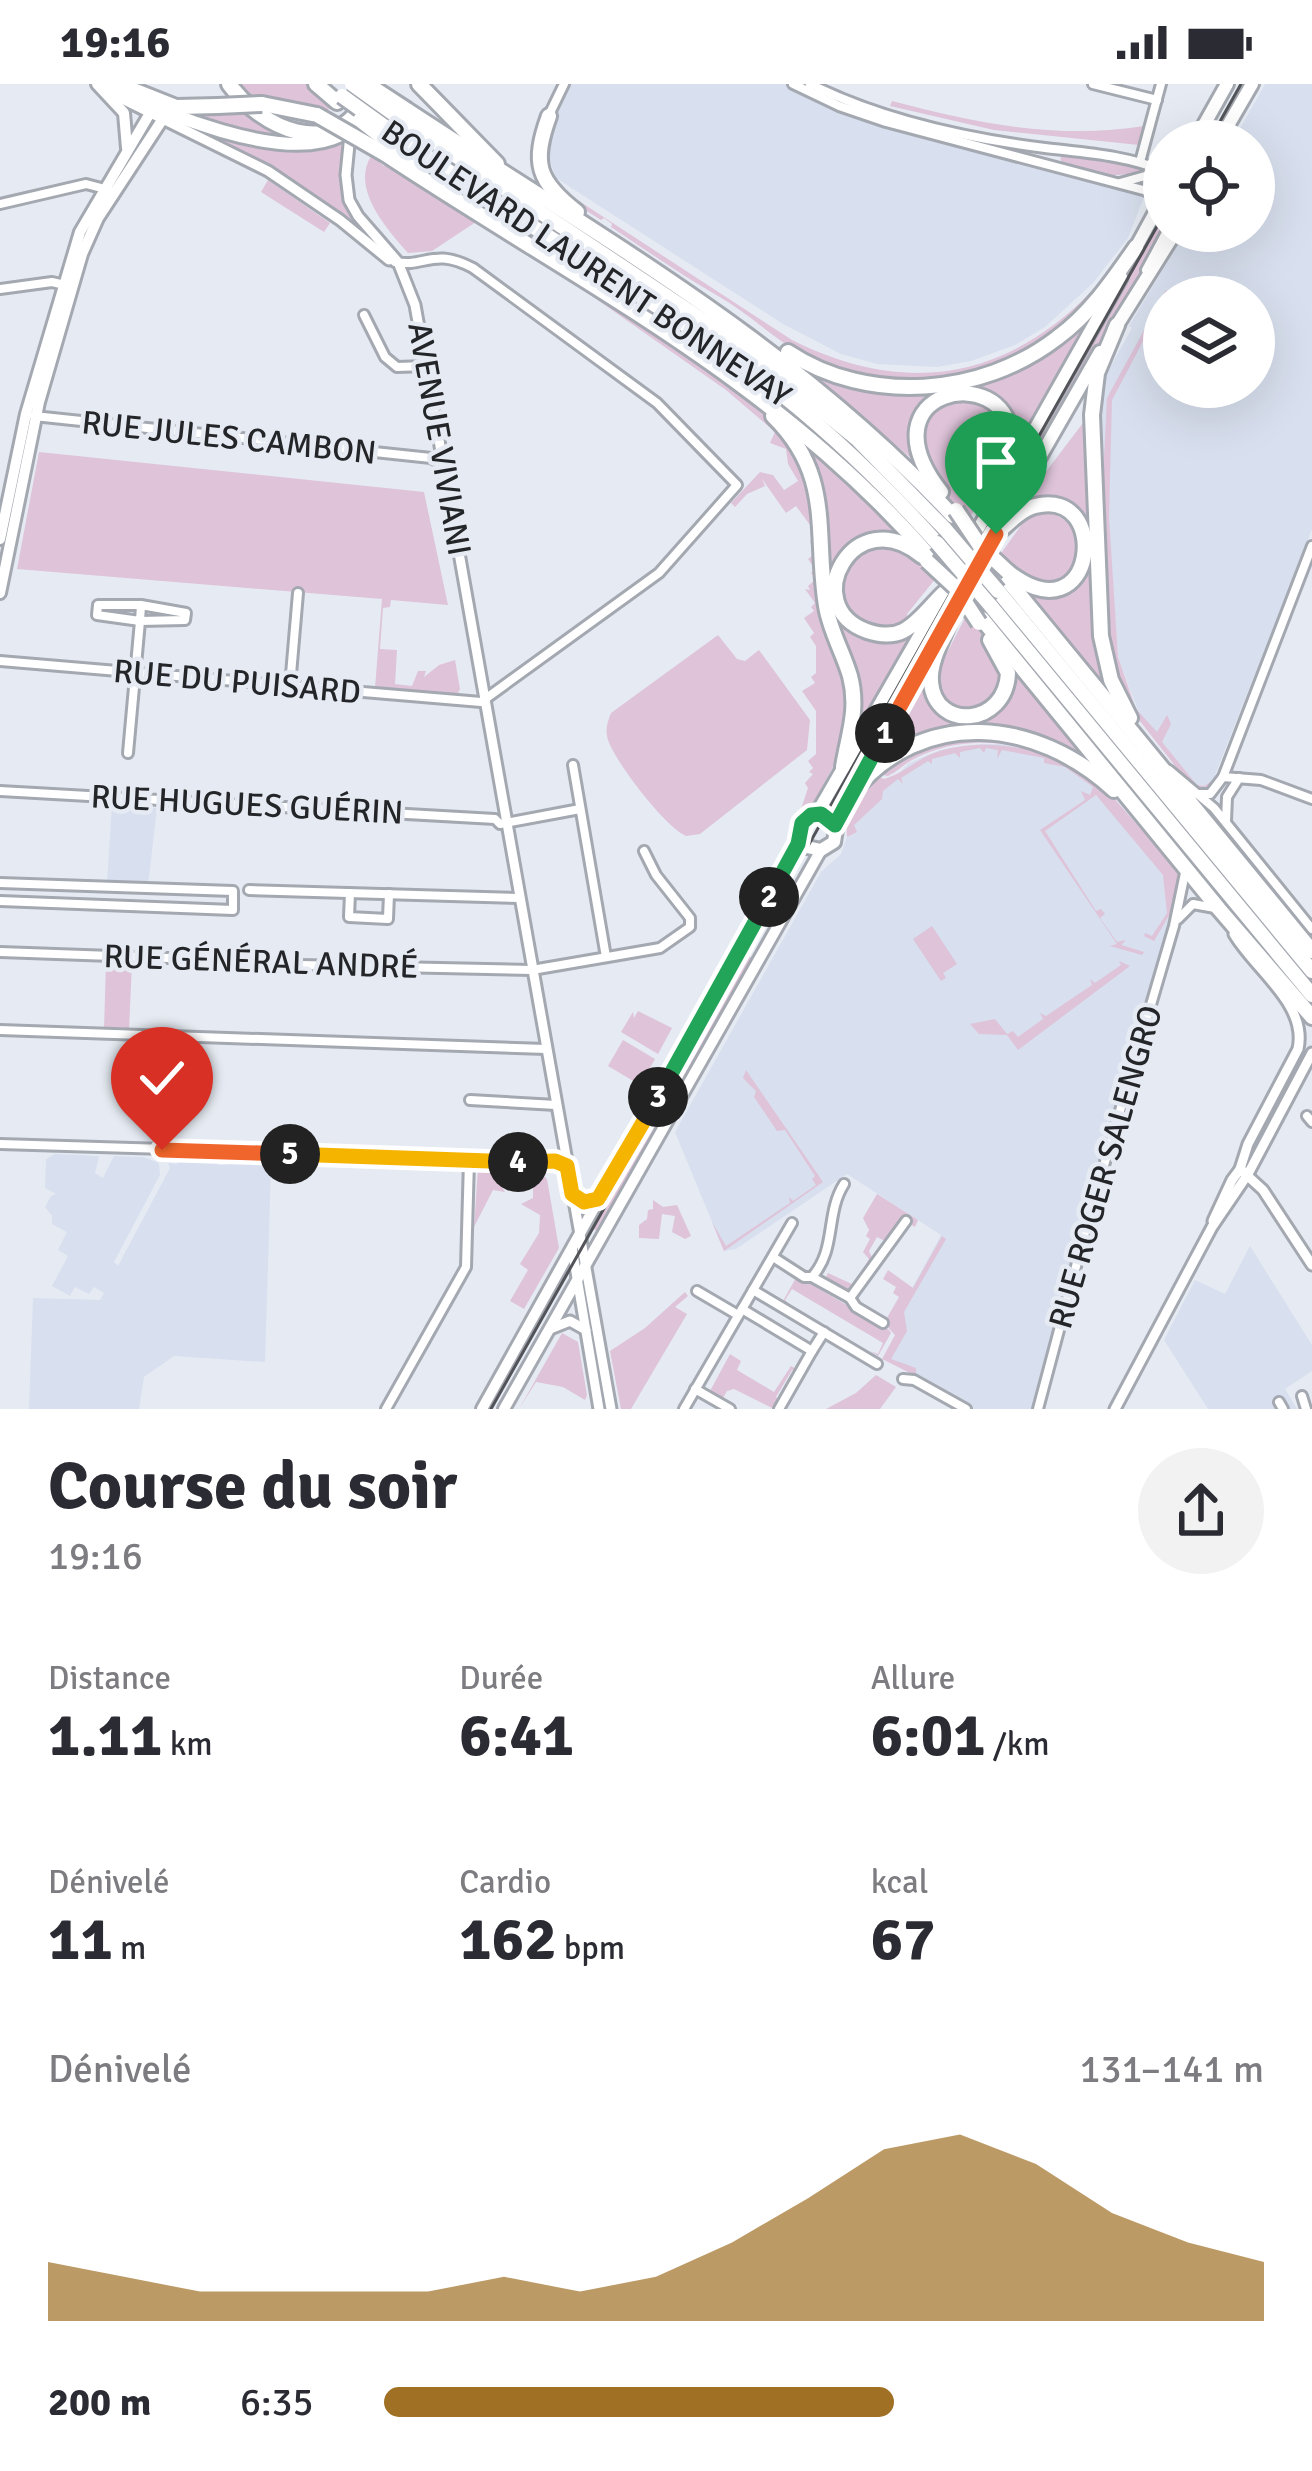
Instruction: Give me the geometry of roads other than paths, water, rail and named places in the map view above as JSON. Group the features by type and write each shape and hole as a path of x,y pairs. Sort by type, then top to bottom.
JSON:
{"highway":[{"path":"160,111 165,84"},
{"path":"229,84 263,118 307,134 326,133 350,120 372,84"},
{"path":"321,84 344,94 398,134 479,212 696,350 941,536"},
{"path":"372,84 398,134"},
{"path":"421,84 499,165 538,197 711,307 834,376 869,384 942,385 1004,369 1059,338 1097,300 1136,248"},
{"path":"107,86 160,111 262,104 398,134 538,197"},
{"name":"BOULEVARD LAURENT BONNEVAY","path":"344,94 398,134 746,349 856,439 1312,971"},
{"path":"549,116 538,158 550,189 637,260"},
{"path":"711,307 832,398 941,536"},
{"path":"1117,325 1101,361 1092,415 1101,636 1111,680 1148,749"},
{"path":"696,350 777,419 811,470 822,521 828,618 854,696 853,728 843,767"},
{"path":"950,591 941,536 915,440 919,421 929,407 959,392 991,401 1009,423 1011,450 989,508"},
{"path":"950,591 994,598 1062,587 1086,557 1084,531 1067,511 1041,505 1024,511 996,534"},
{"path":"950,591 910,627 889,635 860,628 838,604 835,584 840,564 863,544 941,536 980,546 1008,681 997,705 981,715 965,716 946,709 931,685 933,663 953,610"},
{"path":"994,598 1148,749 1312,951"},
{"path":"994,598 1168,846 1312,1016"},
{"name":"BOULEVARD LAURENT BONNEVAY","path":"994,598 1312,995"},
{"path":"851,794 876,768 924,744 976,732 1012,734 1038,740 1077,759 1168,846"}],"main road":[{"name":"AVENUE VIVIANI","path":"355,126 367,112 372,84"},
{"path":"1207,120 1227,84"},
{"path":"1231,120 1252,84"},
{"path":"107,86 127,121 125,157"},
{"path":"160,111 231,134 279,140 325,140 355,126"},
{"path":"109,190 125,157 160,111"},
{"path":"0,593 3,537 80,232 160,111"},
{"path":"482,1409 801,837 802,823 816,814 950,591 989,508 1143,235"},
{"path":"504,1409 821,850 834,842 835,825 851,794 1159,252"},
{"path":"816,814 829,817 835,825"},
{"path":"801,837 807,847 821,850"}],"street":[{"path":"549,116 564,84"},
{"path":"793,84 862,115 1143,190"},
{"path":"810,84 889,116 1043,148"},
{"path":"1093,84 1156,100"},
{"path":"1140,162 1161,84"},
{"path":"160,111 268,171 394,261 442,257 473,268 656,403 737,485 659,573 493,695 480,696"},
{"name":"AVENUE VIVIANI","path":"355,126 346,143 349,200 394,261 416,305 527,970 611,1409"},
{"path":"1004,153 1008,147 1064,149 1143,163"},
{"path":"1064,149 1058,160 1067,171"},
{"path":"1119,183 1143,177"},
{"path":"0,204 86,184 109,190"},
{"path":"0,290 52,282 67,285"},
{"path":"364,316 385,357 397,367 427,366"},
{"name":"RUE JULES CAMBON","path":"31,415 431,458 444,465"},
{"path":"431,458 441,448"},
{"path":"1198,794 1210,794 1222,777 1312,546"},
{"path":"290,686 298,592"},
{"path":"98,604 172,608 187,614 185,620 140,621 98,615 98,604"},
{"path":"128,753 141,605"},
{"name":"RUE DU PUISARD","path":"0,661 459,701 480,696"},
{"path":"1158,762 1226,823 1312,929"},
{"path":"573,765 606,957"},
{"path":"1222,777 1276,784 1312,799"},
{"path":"1226,823 1226,797 1239,778"},
{"name":"RUE HUGUES GUÉRIN","path":"0,790 501,820 580,808"},
{"name":"RUE GÉNÉRAL ANDRÉ","path":"0,952 207,963 527,970 660,948 689,927 690,918 670,896 644,850"},
{"name":"RUE ROGER SALENGRO","path":"1038,1409 1186,882 1185,868"},
{"path":"0,883 233,891 233,910 0,902"},
{"path":"249,890 515,895"},
{"path":"349,917 350,893"},
{"path":"388,919 389,893"},
{"path":"1174,926 1188,906 1219,909 1243,950 1297,1015 1298,1049 1247,1144 1244,1171"},
{"path":"337,917 401,919"},
{"path":"0,1030 542,1045"},
{"path":"1115,1409 1212,1227 1224,1194 1255,1157 1312,1053"},
{"path":"470,1100 556,1105"},
{"path":"0,1144 555,1161 567,1166"},
{"path":"555,1161 565,1153"},
{"path":"386,1409 466,1267 469,1160"},
{"path":"1244,1171 1263,1190 1312,1265"},
{"path":"812,1277 830,1247 833,1201 844,1184"},
{"path":"572,1194 584,1202 598,1199"},
{"path":"850,1298 905,1221"},
{"path":"684,1409 792,1223"},
{"path":"572,1248 599,1409"},
{"path":"773,1257 850,1298 883,1323"},
{"path":"753,1290 877,1364"},
{"path":"697,1291 812,1351"},
{"path":"550,1329 570,1321 586,1330"},
{"path":"778,1409 824,1332"},
{"path":"903,1379 914,1380 966,1409"},
{"path":"695,1389 730,1409"},
{"path":"1302,1396 1306,1409"}],"tram line":[{"path":"1221,120 1241,84"},
{"path":"491,1409 1143,251"}]}
